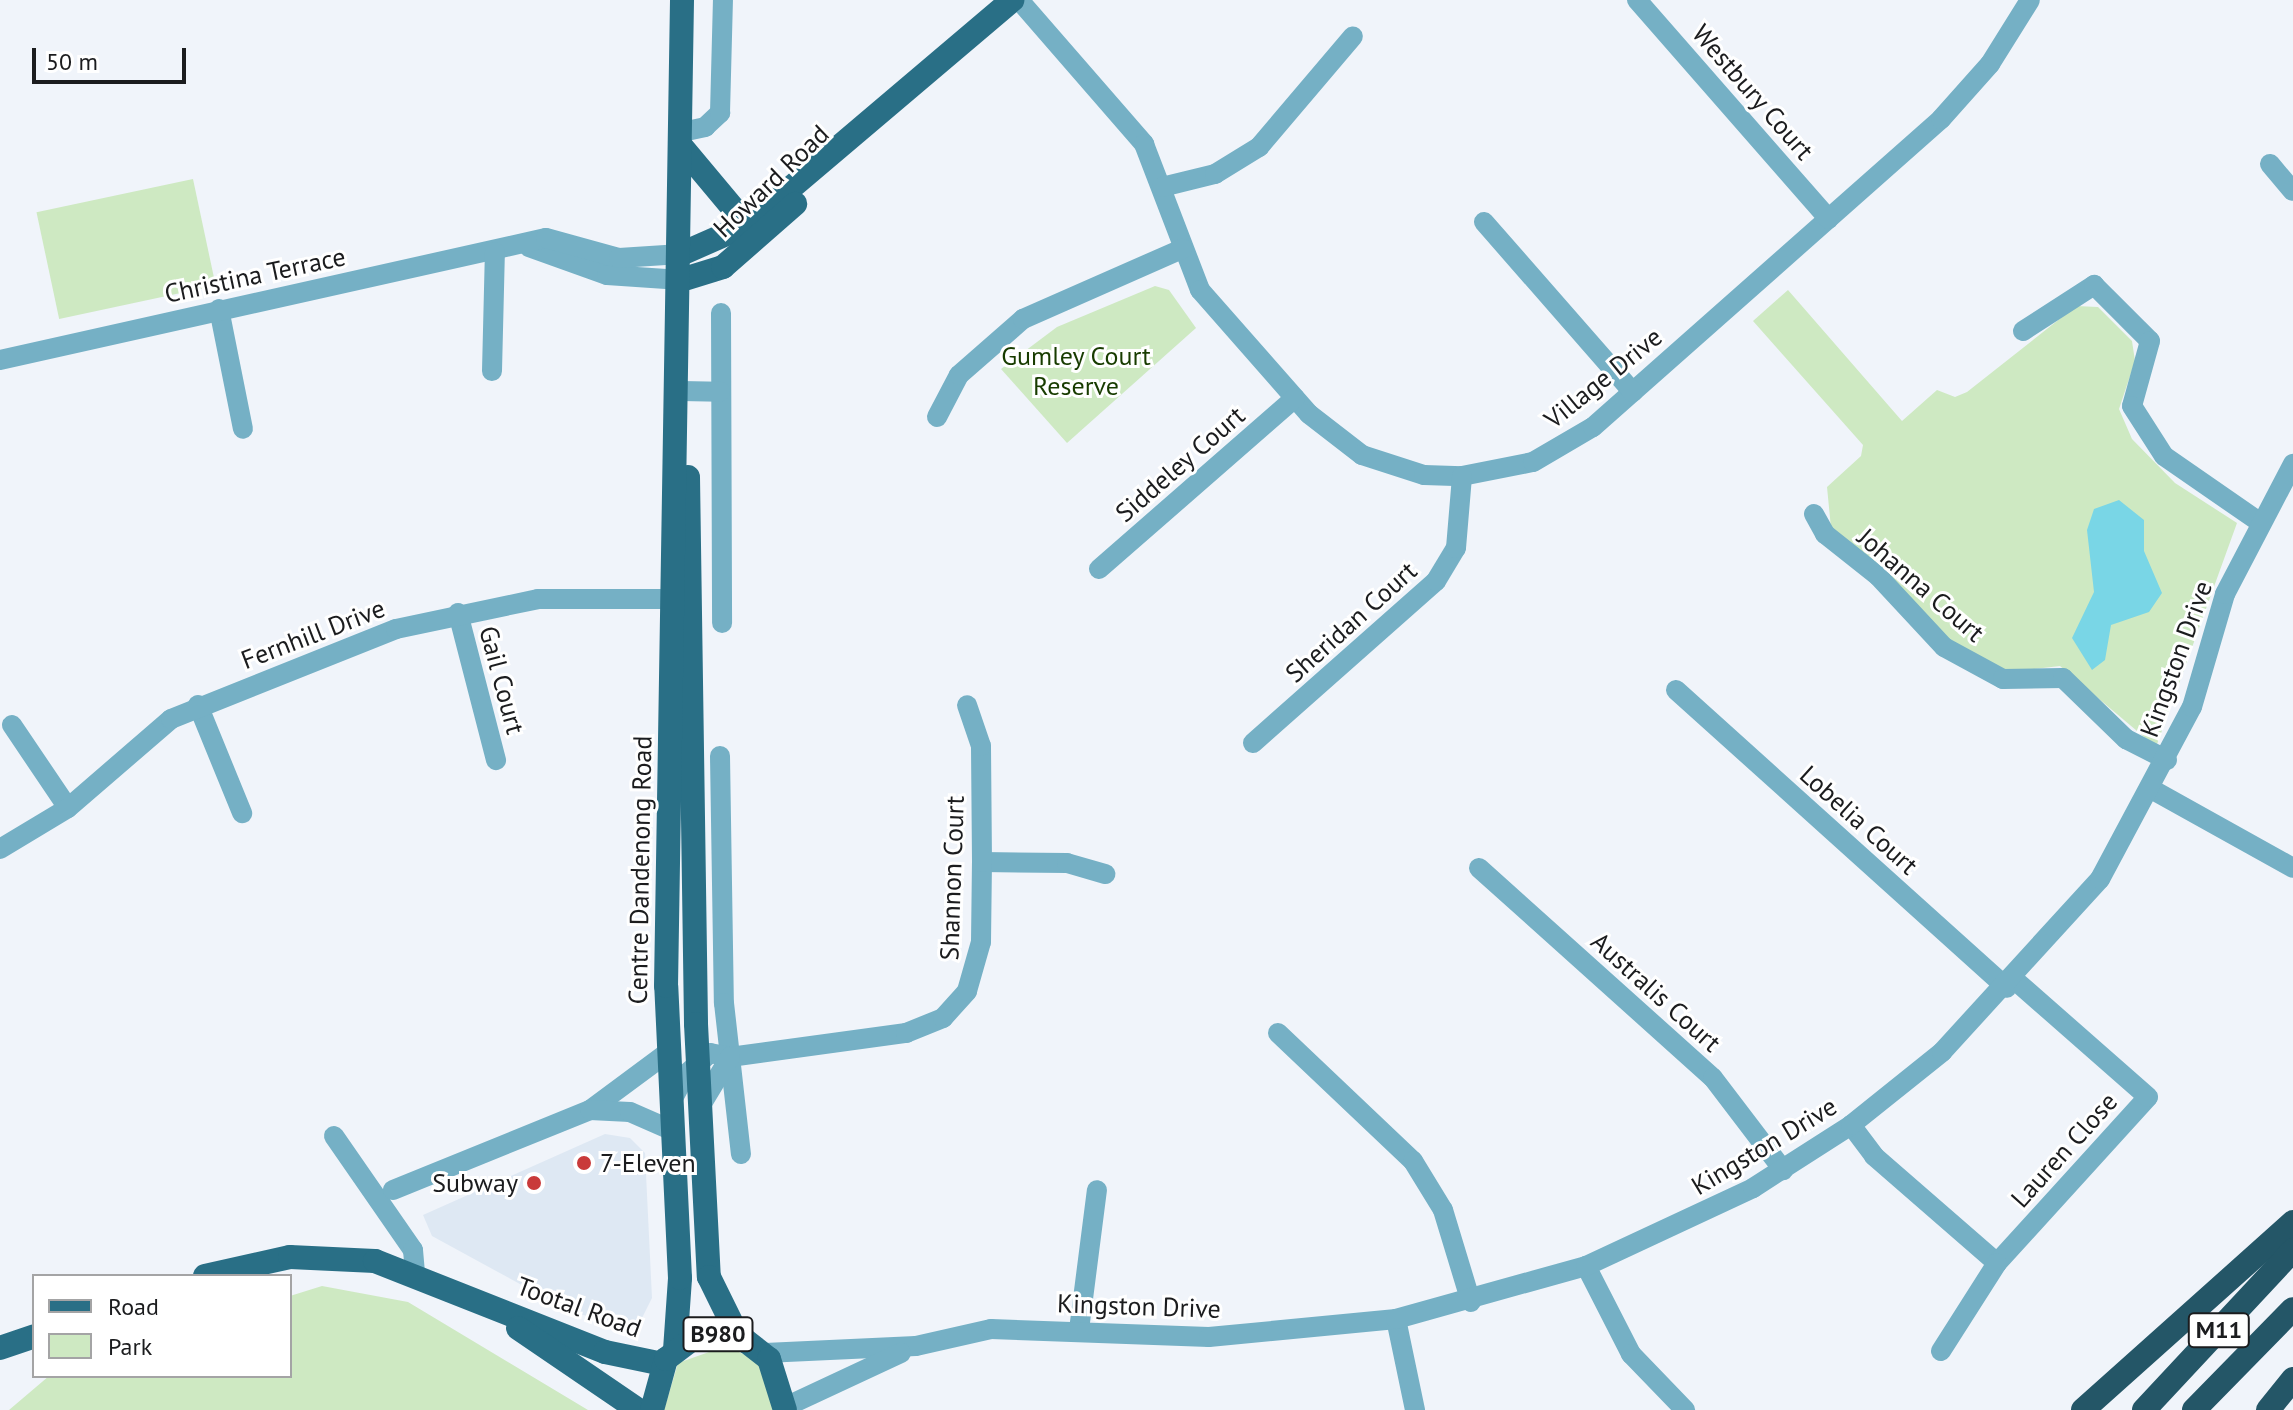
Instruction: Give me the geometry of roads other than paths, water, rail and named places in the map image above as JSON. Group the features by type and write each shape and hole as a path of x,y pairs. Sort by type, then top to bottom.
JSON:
{"highway":[{"path":"2083,1410 2293,1222"},
{"name":"M11","path":"2144,1410 2293,1250"},
{"name":"M11","path":"2194,1410 2293,1309"},
{"path":"2268,1410 2293,1379"}],"main road":[{"name":"Centre Dandenong Road","path":"669,1357 680,1278 668,1119 667,1053 681,599 682,0"},
{"name":"Howard Road","path":"681,254 747,225 856,138 1012,0"},
{"name":"Howard Road","path":"681,280 723,267 807,193 856,138"},
{"path":"682,139 747,225"},
{"name":"Centre Dandenong Road","path":"681,599 709,1277 739,1338"},
{"name":"Tootal Road","path":"216,1274 309,1257 415,1272 605,1352 669,1357"},
{"name":"Tootal Road","path":"477,1299 638,1410"},
{"name":"B980","path":"652,1410 669,1357 706,1335 739,1338 765,1353 781,1378 785,1408"},
{"path":"0,1348 32,1337"}],"street":[{"path":"682,139 705,127 720,113 723,0"},
{"name":"Village Drive","path":"1019,0 1134,131 1162,187 1182,249 1215,309 1295,398 1362,455 1424,475 1462,476 1533,462 1633,392 1967,92 2030,0"},
{"name":"Westbury Court","path":"1637,0 1829,219"},
{"path":"1162,187 1215,174 1259,147 1353,36"},
{"path":"2270,164 2293,191"},
{"path":"1484,222 1633,392"},
{"name":"Christina Terrace","path":"0,360 219,309 522,246 546,238 619,258 681,254"},
{"path":"522,246 607,275 681,280"},
{"path":"937,417 959,375 1023,319 1182,249"},
{"path":"492,371 495,252"},
{"path":"2023,331 2094,285 2150,341 2132,406 2164,456 2258,521"},
{"path":"219,309 243,429"},
{"path":"721,313 722,623"},
{"path":"681,391 720,392"},
{"name":"Siddeley Court","path":"1099,569 1295,398"},
{"name":"Kingston Drive","path":"765,1353 916,1346 991,1329 1256,1335 1396,1319 1471,1302 1586,1266 1783,1170 1851,1125 2011,984 2100,879 2153,790 2167,760 2258,521 2293,464"},
{"name":"Sheridan Court","path":"1253,743 1436,581 1458,539 1462,476"},
{"name":"Johanna Court","path":"1814,514 1825,534 1878,576 1944,647 2003,679 2063,678 2126,739 2167,760"},
{"name":"Fernhill Drive","path":"0,849 68,808 140,743 198,705 396,629 458,613 538,599 681,599"},
{"name":"Gail Court","path":"458,613 496,760"},
{"name":"Lobelia Court","path":"1676,690 2011,984"},
{"path":"198,705 242,813"},
{"name":"Shannon Court","path":"699,1060 710,1053 730,1057 906,1033 943,1018 978,965 982,862 981,746 967,705"},
{"path":"12,725 68,808"},
{"path":"720,756 730,1057 741,1154"},
{"path":"2153,790 2293,868"},
{"path":"982,862 1067,863 1105,874"},
{"name":"Australis Court","path":"1479,868 1713,1078 1783,1170"},
{"name":"Lauren Close","path":"1941,1351 1997,1263 2148,1097 2011,984"},
{"path":"1278,1033 1413,1161 1443,1210 1471,1302"},
{"path":"393,1190 590,1110 667,1053"},
{"path":"701,1105 730,1057"},
{"path":"590,1110 630,1112 668,1119 699,1060"},
{"path":"1851,1125 1874,1156 1997,1263"},
{"path":"334,1136 413,1250 415,1272"},
{"path":"1079,1330 1097,1190"},
{"path":"1586,1266 1631,1354 1685,1410"},
{"path":"1396,1319 1415,1410"},
{"name":"Kingston Drive","path":"785,1408 916,1346"}],"water":[{"path":"2119,500 2144,520 2144,551 2162,593 2149,612 2111,625 2105,660 2092,670 2072,638 2094,592 2087,530 2094,509"}],"place":[{"name":"7-Eleven","path":"584,1163"},
{"name":"Subway","path":"534,1183"}],"park label":[{"name":"Gumley Court Reserve","path":"1076,371"}]}
